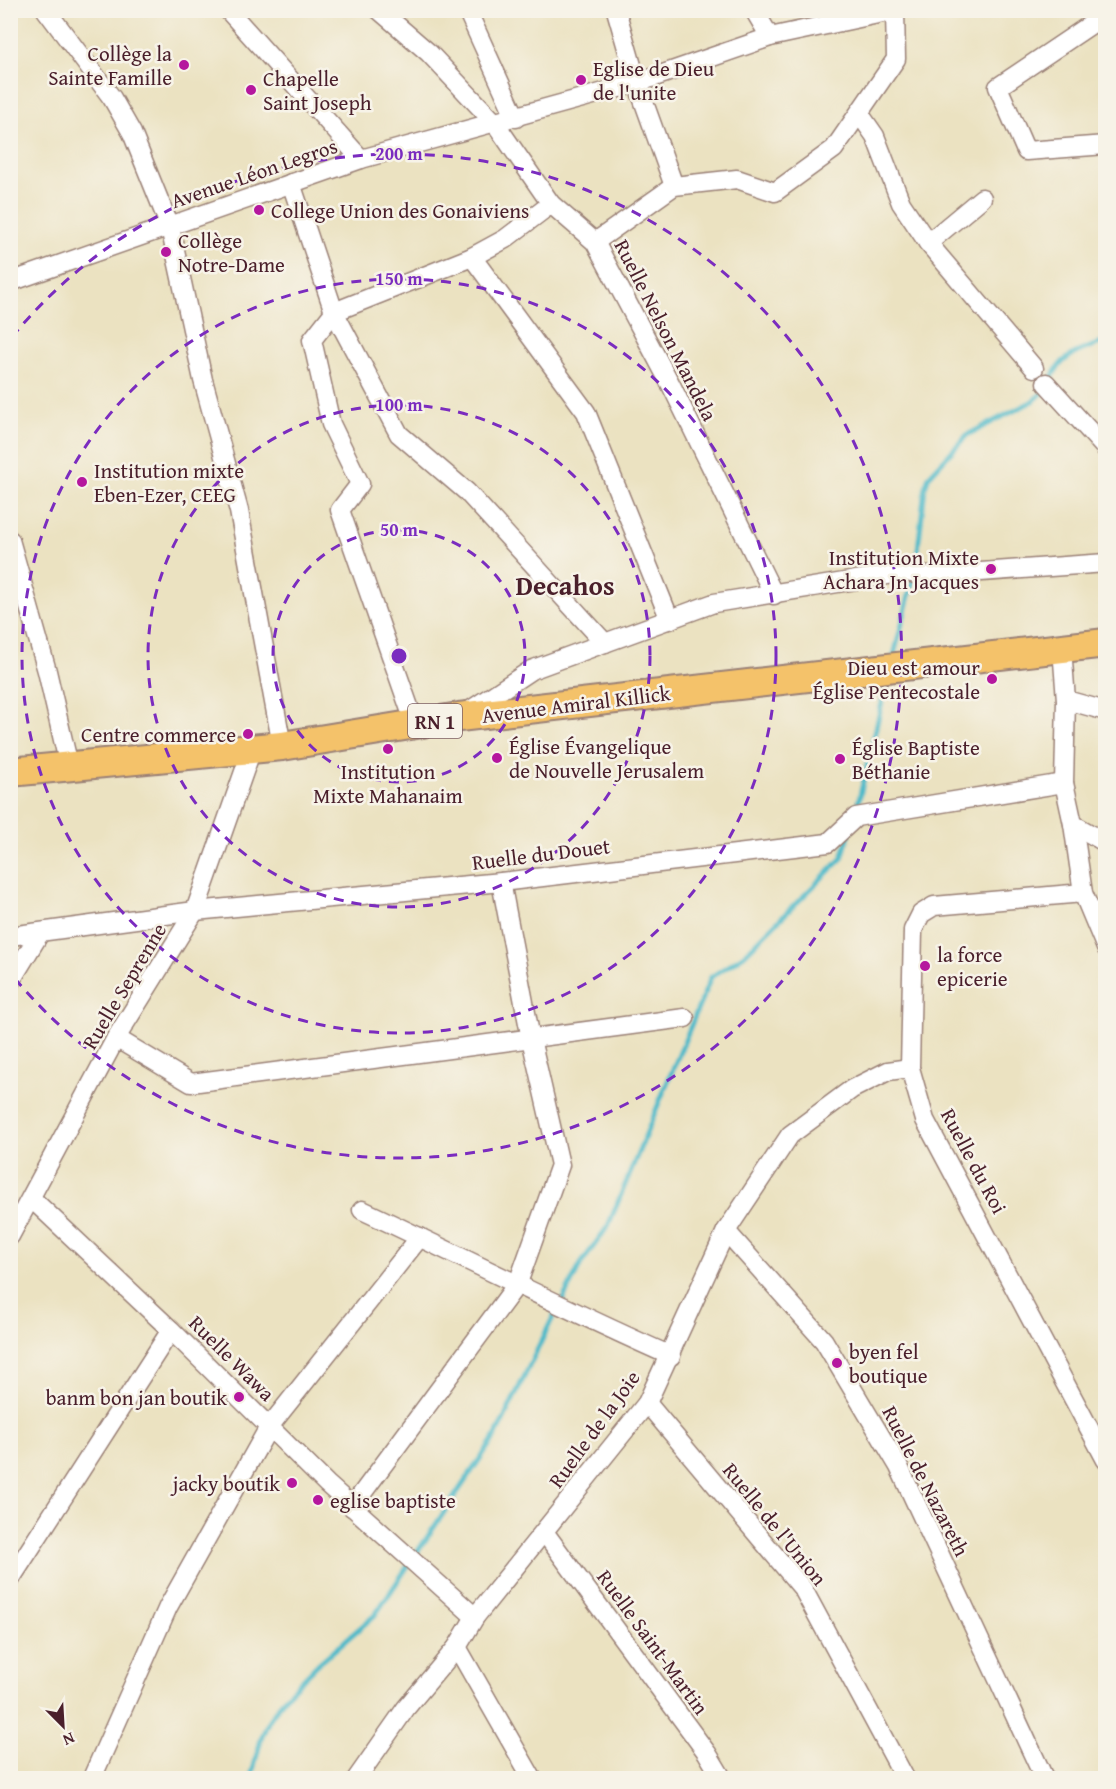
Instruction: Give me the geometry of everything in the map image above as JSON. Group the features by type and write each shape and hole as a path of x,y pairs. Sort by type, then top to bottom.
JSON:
{"main road":[{"name":"Avenue Amiral Killick","path":"10,772 282,746 459,717 1106,643"}],"street":[{"path":"46,10 112,98 132,133 170,227 203,380 238,511 282,746"},
{"path":"228,10 361,159"},
{"name":"Ruelle Nelson Mandela","path":"379,10 429,53 495,123 550,204 596,242 666,376 774,595"},
{"path":"467,10 516,118"},
{"path":"616,10 637,83 674,186"},
{"path":"754,10 770,37"},
{"path":"1100,10 1102,17 998,87 1026,151 1106,145"},
{"path":"596,242 674,186 737,179 775,192 834,149 896,59 896,11"},
{"name":"Avenue Léon Legros","path":"10,282 361,159 637,83 770,37 896,11"},
{"path":"859,113 875,136 901,204 928,243 1034,368"},
{"path":"291,183 334,312 399,434 467,492 604,643"},
{"path":"928,243 982,198"},
{"path":"414,724 340,510 360,484 331,424 312,340 334,312 472,257 505,239 550,204"},
{"path":"472,257 586,412 670,620"},
{"path":"1046,383 1106,449"},
{"path":"10,540 47,671 69,766"},
{"path":"459,717 531,670 714,603 906,572 926,576 1106,563"},
{"path":"1062,648 1066,700 1064,783 1074,824 1083,893 1106,948"},
{"path":"1066,700 1106,711"},
{"name":"Ruelle Seprenne","path":"10,1236 32,1199 116,1038 195,911 252,749"},
{"name":"Ruelle du Douet","path":"10,936 195,911 501,882 828,843 856,817 1064,783"},
{"path":"1074,824 1106,843"},
{"path":"352,1507 518,1283 560,1165 531,1039 501,882"},
{"name":"Ruelle du Roi","path":"1083,893 934,906 921,914 914,930 910,1068 925,1120 1106,1460"},
{"path":"10,982 40,933"},
{"path":"116,1038 191,1083 685,1018"},
{"name":"Ruelle de la Joie","path":"357,1779 406,1708 457,1647 475,1617 545,1533 647,1403 671,1356 726,1231 790,1135 852,1089 888,1071 910,1068"},
{"name":"Ruelle Wawa","path":"32,1199 171,1330 352,1507 475,1617"},
{"path":"362,1210 518,1283 577,1315 671,1356"},
{"name":"Ruelle de Nazareth","path":"726,1231 824,1341 898,1467 1044,1779"},
{"path":"92,1779 168,1606 269,1427 420,1237"},
{"path":"10,1580 171,1330"},
{"name":"Ruelle de l'Union","path":"647,1403 803,1589 905,1779"},
{"name":"Ruelle Saint-Martin","path":"545,1533 694,1735 722,1779"},
{"path":"457,1647 532,1779"}],"waterway":[{"path":"1050,382 1059,365 1066,359 1106,341"},
{"path":"893,659 916,568 925,487 929,476 967,435 1033,401 1047,389"},
{"path":"856,812 888,677"},
{"path":"562,1301 581,1264 608,1226 711,977 744,955 842,858 850,831"},
{"path":"251,1778 261,1739 269,1720 285,1697 318,1664 375,1615 496,1435 557,1309"}],"place":[{"name":"Collège la Sainte Famille","path":"184,65"},
{"name":"Eglise de Dieu de l'unite","path":"581,80"},
{"name":"Chapelle Saint Joseph","path":"251,90"},
{"name":"College Union des Gonaiviens","path":"259,210"},
{"name":"Collège Notre-Dame","path":"166,252"},
{"name":"Institution mixte Eben-Ezer, CEEG","path":"82,482"},
{"name":"Institution Mixte Achara Jn Jacques","path":"991,569"},
{"name":"Dieu est amour Église Pentecostale","path":"992,679"},
{"name":"Centre commerce","path":"248,734"},
{"name":"Institution Mixte Mahanaim","path":"388,749"},
{"name":"Église Évangelique de Nouvelle Jerusalem","path":"497,758"},
{"name":"Église Baptiste Béthanie","path":"840,759"},
{"name":"la force epicerie","path":"925,966"},
{"name":"byen fel boutique","path":"837,1363"},
{"name":"banm bon jan boutik","path":"239,1397"},
{"name":"jacky boutik","path":"292,1483"},
{"name":"eglise baptiste","path":"318,1500"}],"district":[{"name":"Decahos","path":"565,585"}]}
